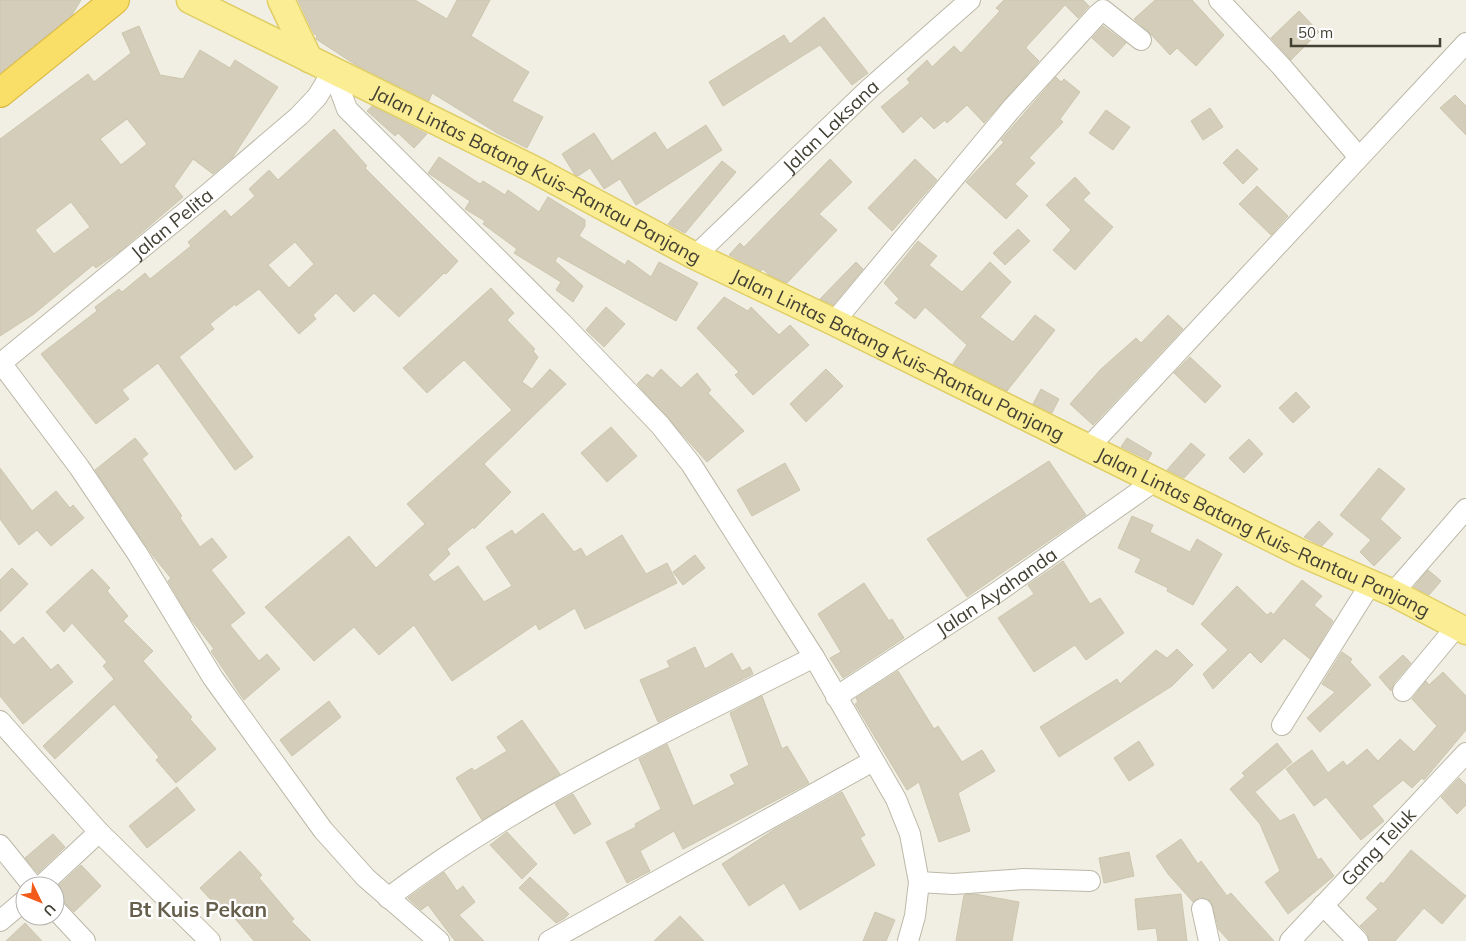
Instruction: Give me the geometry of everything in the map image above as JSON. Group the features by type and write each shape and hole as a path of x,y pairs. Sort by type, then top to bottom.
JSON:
{"highway":[{"path":"0,93 115,0"}],"main road":[{"name":"Jalan Lintas Batang Kuis–Rantau Panjang","path":"190,0 535,170 695,256 1090,447 1301,553 1382,588 1461,629"},
{"path":"281,0 309,59"}],"street":[{"name":"Jalan Laksana","path":"695,256 869,89 970,0"},
{"path":"1219,0 1281,66 1358,156"},
{"path":"834,322 1013,107 1107,5 1141,40"},
{"path":"1090,447 1358,156 1466,43"},
{"path":"333,71 346,109 562,323 660,425 691,464 814,658 896,799 910,834 919,882 916,916 908,941"},
{"name":"Jalan Pelita","path":"1,364 209,194 299,116 317,98 333,71"},
{"path":"1,364 79,468 137,553 212,678 323,830 347,860 439,941"},
{"name":"Jalan Ayahanda","path":"836,697 996,593 1156,480"},
{"path":"1282,725 1382,588 1466,509"},
{"path":"1404,691 1461,629"},
{"path":"388,898 452,852 586,773 814,658"},
{"path":"0,721 99,832 210,941"},
{"name":"Gang Teluk","path":"1290,941 1466,753"},
{"path":"549,941 873,760"},
{"path":"52,876 99,832"},
{"path":"0,845 25,876"},
{"path":"919,882 953,884 1024,879 1090,881"},
{"path":"1323,905 1358,941"},
{"path":"0,921 15,908"},
{"path":"1202,909 1209,941"},
{"path":"65,920 85,941"}],"building":[{"path":"0,0 81,0 72,15 0,73"},
{"path":"298,0 415,0 447,19 457,0 490,0 471,36 529,72 512,101 543,117 527,148 497,133 432,93 429,101 356,65 316,39 317,35 314,34"},
{"path":"1004,0 1083,0 1089,6 1078,18 1065,5 1027,46 1026,48 1039,61 984,123 967,105 947,123 945,120 934,129 921,116 903,133 881,107 910,83 907,79 927,60 932,67 954,46 961,53 1000,11 996,8"},
{"path":"1155,0 1192,0 1224,35 1196,66 1177,48 1170,55 1134,19"},
{"path":"1299,11 1319,32 1291,60 1271,38"},
{"path":"824,17 868,73 852,85 820,45 723,106 709,82 784,35 790,44"},
{"path":"139,26 160,75 183,79 200,50 230,68 235,60 278,87 233,157 213,174 193,159 174,186 183,197 120,251 96,268 93,265 34,314 0,336 0,139 88,74 94,82 131,53 122,33","holes":["127,119 147,144 121,165 100,139","71,202 90,227 54,254 35,230"]},
{"path":"1103,26 1126,43 1113,57 1092,38"},
{"path":"1056,77 1061,82 1064,79 1080,92 1060,119 1063,122 1029,158 1035,163 1015,184 1028,196 1006,219 966,182 1004,142 1001,140"},
{"path":"1455,95 1466,106 1466,135 1440,108"},
{"path":"372,106 427,134 414,148 398,133 395,136 367,111"},
{"path":"1210,108 1223,127 1203,140 1191,121"},
{"path":"1106,110 1130,127 1113,150 1089,133"},
{"path":"706,125 722,150 636,205 620,179 604,189 590,168 578,176 575,175 562,154 594,133 612,161 655,132 667,150"},
{"path":"334,129 367,166 365,168 458,261 399,317 374,293 354,312 336,293 313,315 316,319 299,334 259,289 236,306 235,304 210,324 214,329 179,357 253,457 235,470 158,363 122,390 129,399 96,424 41,354 97,311 95,307 119,289 122,292 145,273 150,279 191,246 188,242 225,210 231,217 255,196 249,189 269,170 278,180","holes":["295,242 314,264 289,288 268,265"]},
{"path":"1237,149 1258,169 1243,184 1223,163"},
{"path":"439,157 480,184 483,181 505,195 508,190 539,212 548,197 585,220 585,226 579,236 625,265 628,260 651,277 659,262 698,283 676,321 558,256 555,261 583,286 573,302 556,290 561,282 514,253 517,249 483,224 485,221 465,209 470,201 428,173"},
{"path":"830,159 852,182 819,214 837,230 787,283 769,275 763,269 761,271 729,255 740,243 744,247"},
{"path":"915,159 937,180 892,231 868,208"},
{"path":"722,161 736,172 685,233 668,224"},
{"path":"1075,177 1090,193 1083,200 1113,227 1075,270 1053,250 1071,230 1046,205"},
{"path":"1257,186 1288,216 1271,235 1239,204"},
{"path":"1018,229 1030,241 1005,265 993,253"},
{"path":"918,241 937,256 929,265 962,292 990,262 1011,282 980,317 1013,342 1035,315 1055,330 1007,391 953,364 967,345 925,307 915,319 895,303 899,299 884,283"},
{"path":"856,262 863,269 833,305 820,299"},
{"path":"491,288 514,313 507,320 535,349 533,351 538,357 522,382 532,389 550,369 566,384 484,464 511,492 474,529 473,527 447,549 450,554 428,575 434,582 458,566 484,602 512,586 486,547 512,530 515,535 543,513 574,552 581,548 586,557 622,535 646,574 667,563 677,583 585,629 575,608 539,630 536,624 452,681 414,625 379,655 354,627 314,661 265,607 349,536 376,568 425,524 407,504 512,410 464,360 427,393 403,368"},
{"path":"724,297 748,311 751,307 779,335 790,325 809,345 753,395 735,375 739,372 697,328"},
{"path":"606,307 625,324 604,347 586,330"},
{"path":"1168,315 1183,329 1093,425 1070,404 1101,369 1136,338 1141,343"},
{"path":"1190,357 1221,386 1205,403 1174,373"},
{"path":"661,369 681,388 697,373 711,390 708,393 744,431 707,462 637,384 647,374 653,378"},
{"path":"826,369 843,386 806,422 790,404"},
{"path":"1041,389 1059,399 1052,413 1033,404"},
{"path":"1296,392 1310,407 1293,423 1279,408"},
{"path":"611,427 637,456 607,482 581,453"},
{"path":"135,438 148,454 142,459 182,516 180,518 200,547 212,538 227,557 211,570 245,613 230,625 259,661 267,654 280,669 244,700 211,651 214,649 190,618 168,581 171,578 153,556 95,470"},
{"path":"1127,438 1152,453 1148,460 1121,447"},
{"path":"1249,439 1263,454 1244,473 1229,458"},
{"path":"1191,443 1205,455 1184,478 1167,470"},
{"path":"1049,461 1086,515 967,597 927,539"},
{"path":"785,463 800,490 752,516 737,490"},
{"path":"0,468 32,511 56,491 70,508 73,505 84,518 51,546 37,530 19,545 0,519"},
{"path":"1379,468 1405,489 1380,519 1401,538 1374,566 1360,552 1371,540 1340,515"},
{"path":"1132,516 1153,525 1150,532 1190,552 1197,539 1222,554 1193,605 1167,591 1168,588 1135,572 1141,559 1118,548"},
{"path":"1319,521 1333,534 1322,546 1304,537"},
{"path":"695,555 705,568 683,585 673,572"},
{"path":"1063,561 1090,604 1100,598 1124,633 1086,660 1075,645 1034,672 998,618 1034,594 1028,585"},
{"path":"12,568 28,584 0,612 0,580"},
{"path":"92,569 110,588 107,591 128,616 123,621 153,651 143,661 192,717 190,719 216,749 176,783 156,760 159,757 114,704 55,759 43,746 114,679 103,666 107,662 72,623 64,632 46,612"},
{"path":"1428,570 1441,581 1429,595 1414,587"},
{"path":"1302,580 1322,596 1314,605 1333,621 1310,659 1284,638 1261,663 1250,652 1213,689 1203,674 1228,650 1201,624 1237,586 1267,615 1271,612 1273,615"},
{"path":"864,583 889,621 892,619 904,638 843,678 830,658 841,652 818,614"},
{"path":"0,630 14,645 23,637 51,670 58,664 73,682 23,724 0,696"},
{"path":"695,647 705,669 732,653 742,671 750,667 753,674 658,722 640,680 670,667 667,661"},
{"path":"1177,649 1193,665 1172,686 1059,757 1040,727 1117,679 1120,684 1156,650 1167,658"},
{"path":"1342,652 1352,659 1350,662 1371,685 1320,732 1307,718 1335,692 1322,684"},
{"path":"1403,655 1411,663 1394,683 1391,691 1379,677"},
{"path":"898,671 934,729 938,726 962,762 982,750 995,771 958,793 970,831 939,842 919,782 907,790 855,704 858,702 856,698"},
{"path":"1443,672 1466,696 1466,730 1424,780 1422,778 1412,788 1403,780 1372,806 1384,821 1361,840 1326,797 1314,806 1286,769 1312,750 1328,773 1343,761 1347,766 1367,749 1378,761 1400,739 1414,752 1437,726 1412,699 1426,681 1429,685"},
{"path":"762,696 782,749 787,746 809,783 683,849 674,831 640,851 650,871 627,883 606,842 636,827 635,824 661,809 639,759 667,744 693,806 735,784 730,775 749,765 730,713"},
{"path":"329,701 341,717 292,756 280,740"},
{"path":"522,720 560,774 482,820 456,778 472,768 474,771 507,751 497,737"},
{"path":"1139,741 1154,765 1129,781 1114,758"},
{"path":"1277,743 1292,762 1255,792 1280,821 1294,814 1318,860 1321,858 1334,876 1288,914 1265,882 1280,871 1260,824 1230,789 1245,776 1242,773"},
{"path":"1459,778 1466,785 1466,805 1457,814 1441,797"},
{"path":"177,787 195,810 147,848 129,826"},
{"path":"842,792 865,835 860,838 875,865 800,910 784,883 749,906 722,864 775,829"},
{"path":"573,794 591,824 574,834 555,804"},
{"path":"507,832 537,864 522,879 490,845"},
{"path":"53,834 65,847 38,873 25,858"},
{"path":"1181,839 1198,864 1201,861 1227,896 1231,893 1274,941 1229,941 1219,930 1211,901 1200,897 1193,902 1168,874 1156,856"},
{"path":"1411,850 1466,896 1442,924 1424,908 1395,941 1370,941 1367,933 1360,926 1378,909 1366,898 1381,882 1383,884"},
{"path":"240,851 262,875 259,878 294,919 291,921 311,941 254,941 226,908 222,912 200,888"},
{"path":"1129,852 1134,876 1104,883 1099,858"},
{"path":"81,865 101,886 74,912 65,903 65,880"},
{"path":"444,872 457,891 463,886 475,902 459,915 484,941 455,941 428,905 421,910 408,898"},
{"path":"530,877 569,914 565,918 556,923 519,888"},
{"path":"975,894 1019,902 1012,941 956,941 964,895"},
{"path":"1181,894 1187,941 1158,941 1156,928 1138,930 1135,899"},
{"path":"875,912 895,920 886,941 863,941"},
{"path":"680,916 704,941 654,941"},
{"path":"22,926 28,926 42,941 6,941"}],"district":[{"name":"Bt Kuis Pekan","path":"198,910"}]}
